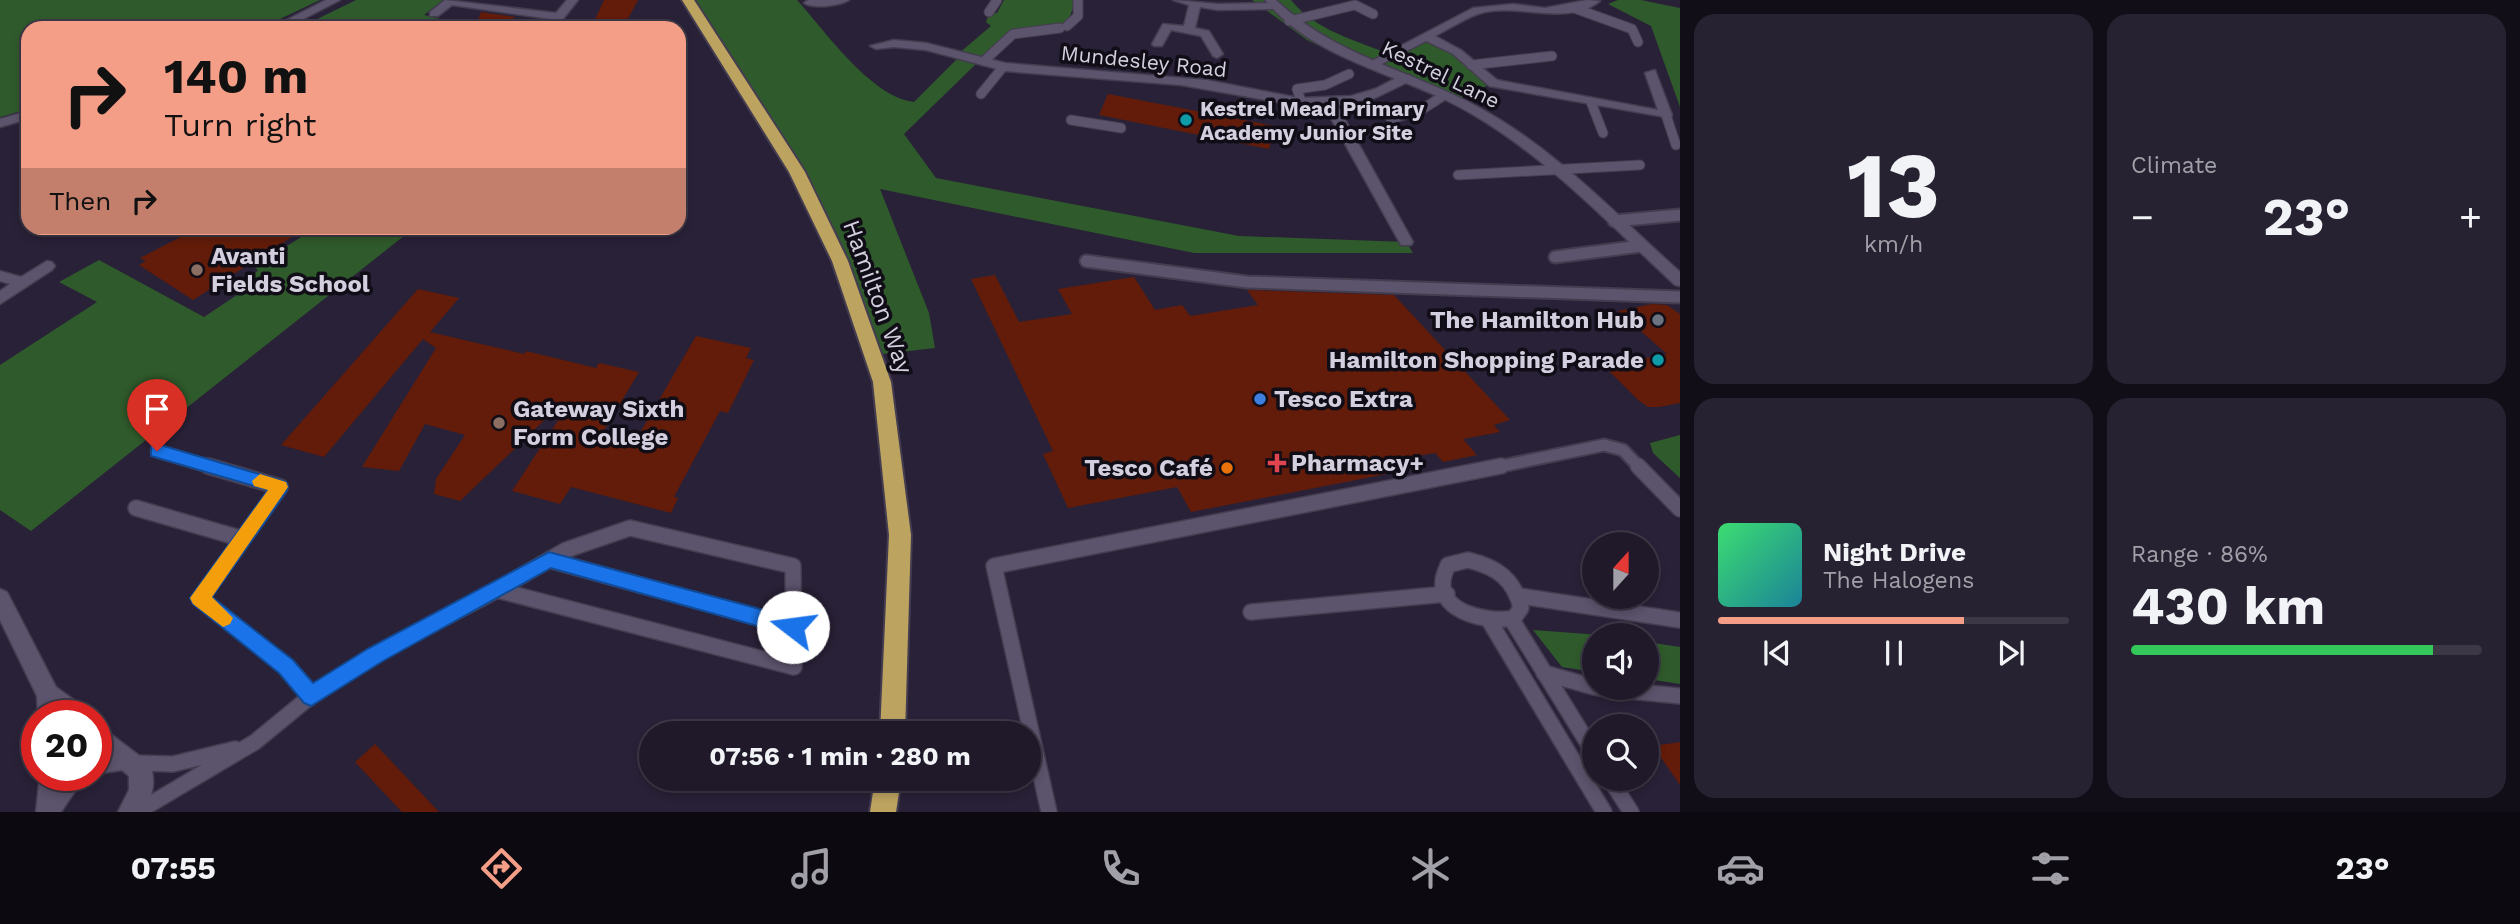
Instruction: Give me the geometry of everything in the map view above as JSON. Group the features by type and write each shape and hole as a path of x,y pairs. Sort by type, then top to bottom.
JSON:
{"highway":[{"name":"Hamilton Way","path":"688,0 802,183 840,261 882,382 900,536 893,721"},
{"path":"883,812 886,791"}],"street":[{"path":"292,21 335,0"},
{"path":"557,21 573,0"},
{"path":"809,3 844,0"},
{"path":"1178,0 1236,8 1272,3"},
{"path":"434,14 452,1 561,17"},
{"path":"1372,64 1477,10 1511,4 1545,10 1574,8 1595,1"},
{"name":"Kestrel Lane","path":"1272,3 1289,22 1372,64 1473,109 1509,131 1680,281"},
{"path":"1189,30 1195,4"},
{"path":"1158,44 1167,26 1205,33 1217,54"},
{"path":"1426,36 1457,52 1493,83 1666,115 1651,73"},
{"name":"Mundesley Road","path":"876,46 900,41 933,46 1003,66 1206,84 1301,101 1329,103 1386,92 1406,78"},
{"path":"1329,103 1406,242"},
{"path":"0,123 21,117"},
{"path":"0,299 47,266"},
{"path":"0,276 23,283"},
{"path":"0,598 34,667 46,700"},
{"path":"112,747 130,761 142,781 141,793 130,812"},
{"path":"112,762 130,761"},
{"path":"48,809 50,791"},
{"path":"48,809 59,791"}],"lane":[{"path":"989,12 997,0"},
{"path":"984,61 1013,34 1063,27 1079,16 1078,0"},
{"path":"1289,22 1355,5 1373,14"},
{"path":"1574,8 1632,29 1638,42"},
{"path":"1471,65 1552,56"},
{"path":"981,94 1003,66"},
{"path":"1301,101 1297,89 1325,85 1349,74"},
{"path":"1391,119 1421,110 1443,96"},
{"path":"1591,102 1603,133"},
{"path":"1666,115 1676,145"},
{"path":"1071,120 1121,128"},
{"path":"1458,175 1640,165"},
{"path":"1614,221 1680,215"},
{"path":"1555,257 1641,246"},
{"path":"1086,261 1247,282 1680,297"},
{"path":"1049,812 994,566 1191,529 1604,444 1623,450 1680,509"},
{"path":"157,451 280,487 200,598 286,667 311,696"},
{"path":"136,508 243,539"},
{"path":"138,812 256,742 311,696 376,654 566,550 630,528 793,566 794,667 497,590"},
{"path":"549,560 793,627"},
{"path":"1468,560 1494,568 1505,576 1520,596 1518,614 1512,620 1490,622 1463,611 1447,594 1442,581 1443,572 1448,565 1468,560"},
{"path":"1251,612 1447,594"},
{"path":"1520,596 1680,620"},
{"path":"1512,620 1582,733"},
{"path":"1490,622 1604,812"},
{"path":"1545,673 1582,683"},
{"path":"1659,694 1680,696"},
{"path":"130,761 152,767 183,764 256,742"},
{"path":"1618,791 1631,812"}],"green space":[{"path":"0,0 320,0 276,21 21,21 21,111 0,117"},
{"path":"356,0 443,0 424,15 449,21 313,21"},
{"path":"688,0 797,0 865,76 898,97 914,102 960,56 979,61 904,134 936,178 1239,236 1406,242 1413,253 1194,253 880,189 929,313 935,348 883,354 781,146"},
{"path":"1004,0 1076,0 1067,24 1015,30 982,59 958,54 991,26 986,22 989,14 997,13"},
{"path":"1252,0 1291,0 1312,20 1324,27 1391,55 1361,66 1307,40"},
{"path":"1618,0 1641,0 1680,8 1680,107 1651,26 1608,4"},
{"path":"1429,37 1457,52 1493,83 1460,98 1381,64"},
{"path":"305,235 405,235 31,531 0,510 0,365 97,302 59,282 99,260 204,317 258,281 252,277 258,270 255,268"},
{"path":"1680,435 1680,478 1653,453 1650,443"},
{"path":"1533,630 1582,634 1582,670 1562,667"},
{"path":"1659,644 1680,647 1680,684 1659,681"}],"building":[{"path":"604,0 638,0 627,21 594,21"},
{"path":"481,12 515,17 511,21 478,21"},
{"name":"Kestrel Mead Primary Academy Junior Site","path":"1108,94 1275,126 1269,149 1099,115"},
{"path":"184,235 295,235 193,300 139,265 146,261 140,258"},
{"name":"Tesco Extra","path":"995,275 1019,322 1072,314 1058,289 1134,277 1155,310 1182,305 1190,316 1258,305 1247,290 1394,295 1510,420 1494,425 1500,432 1463,439 1477,455 1443,462 1435,453 1378,463 1386,474 1351,481 1191,512 1177,487 1068,508 1043,454 1053,451 971,279"},
{"path":"418,289 459,298 430,332 596,368 599,363 639,372 600,437 633,445 696,336 751,348 746,358 754,360 728,413 720,411 674,497 678,498 671,513 571,487 560,504 512,491 559,419 552,413 460,501 434,494 436,479 465,435 425,424 399,471 362,467 436,348 423,339 324,457 281,445"},
{"name":"Hamilton Shopping Parade","path":"1652,304 1667,305 1680,314 1680,403 1659,407 1648,407 1638,400 1604,366 1667,354 1618,311"},
{"path":"1680,742 1680,785 1659,755 1659,745"},
{"path":"375,744 439,812 402,812 355,762"}],"slow traffic":[{"path":"223,618 200,598 280,487 260,481"}],"place":[{"name":"Kestrel Mead Primary Academy Junior Site","path":"1186,120"},
{"name":"Avanti Fields School","path":"197,270"},
{"name":"The Hamilton Hub","path":"1658,320"},
{"name":"Hamilton Shopping Parade","path":"1658,360"},
{"name":"Tesco Extra","path":"1260,399"},
{"name":"Gateway Sixth Form College","path":"499,423"},
{"name":"Pharmacy+","path":"1277,463"},
{"name":"Tesco Café","path":"1227,468"}],"route":[{"path":"157,451 280,487 200,598 234,628 286,667 311,696 376,654 461,611 549,560 793,627"}]}
